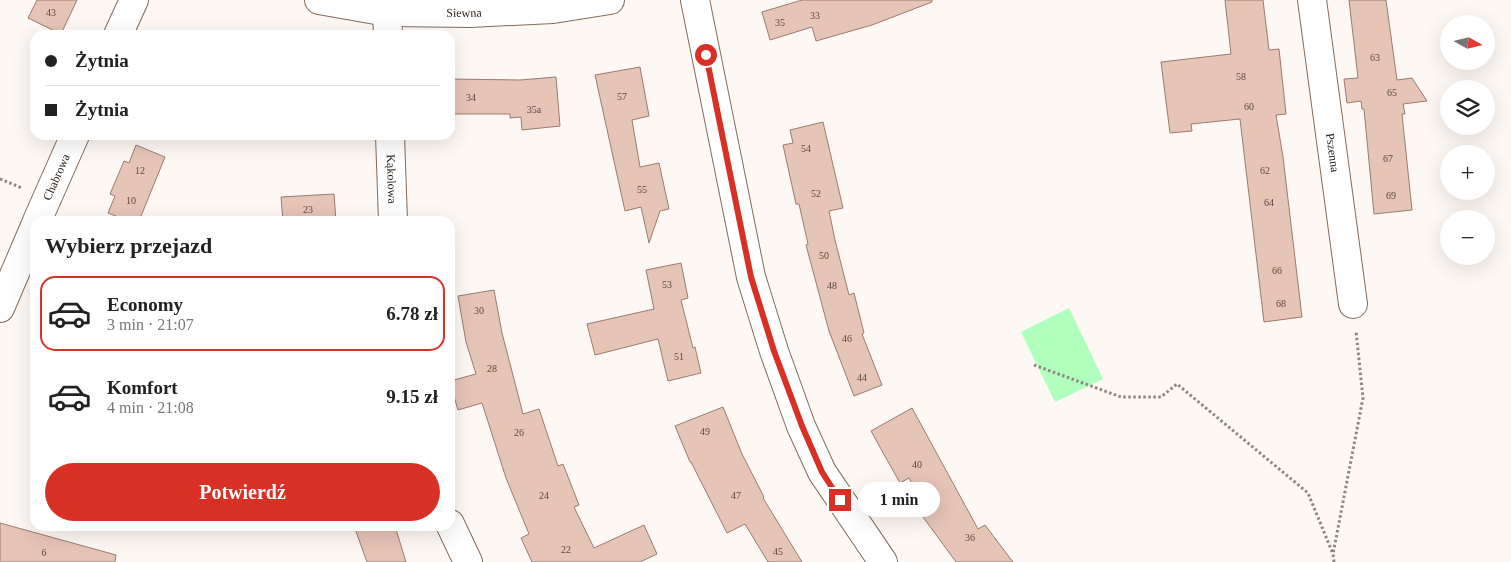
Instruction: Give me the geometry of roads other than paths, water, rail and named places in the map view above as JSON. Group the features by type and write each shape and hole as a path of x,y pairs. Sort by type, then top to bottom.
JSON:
{"street":[{"path":"120,30 134,0"},
{"name":"Siewna","path":"319,0 387,24 470,14 553,9 610,0"},
{"path":"695,0 751,277 774,351 802,426 822,472 883,562"},
{"name":"Pszenna","path":"1312,0 1353,304"},
{"name":"Chabrowa","path":"39,216 73,140"},
{"name":"Kąkolowa","path":"390,140 392,216"},
{"path":"0,308 30,238"},
{"path":"453,531 468,562"}]}
